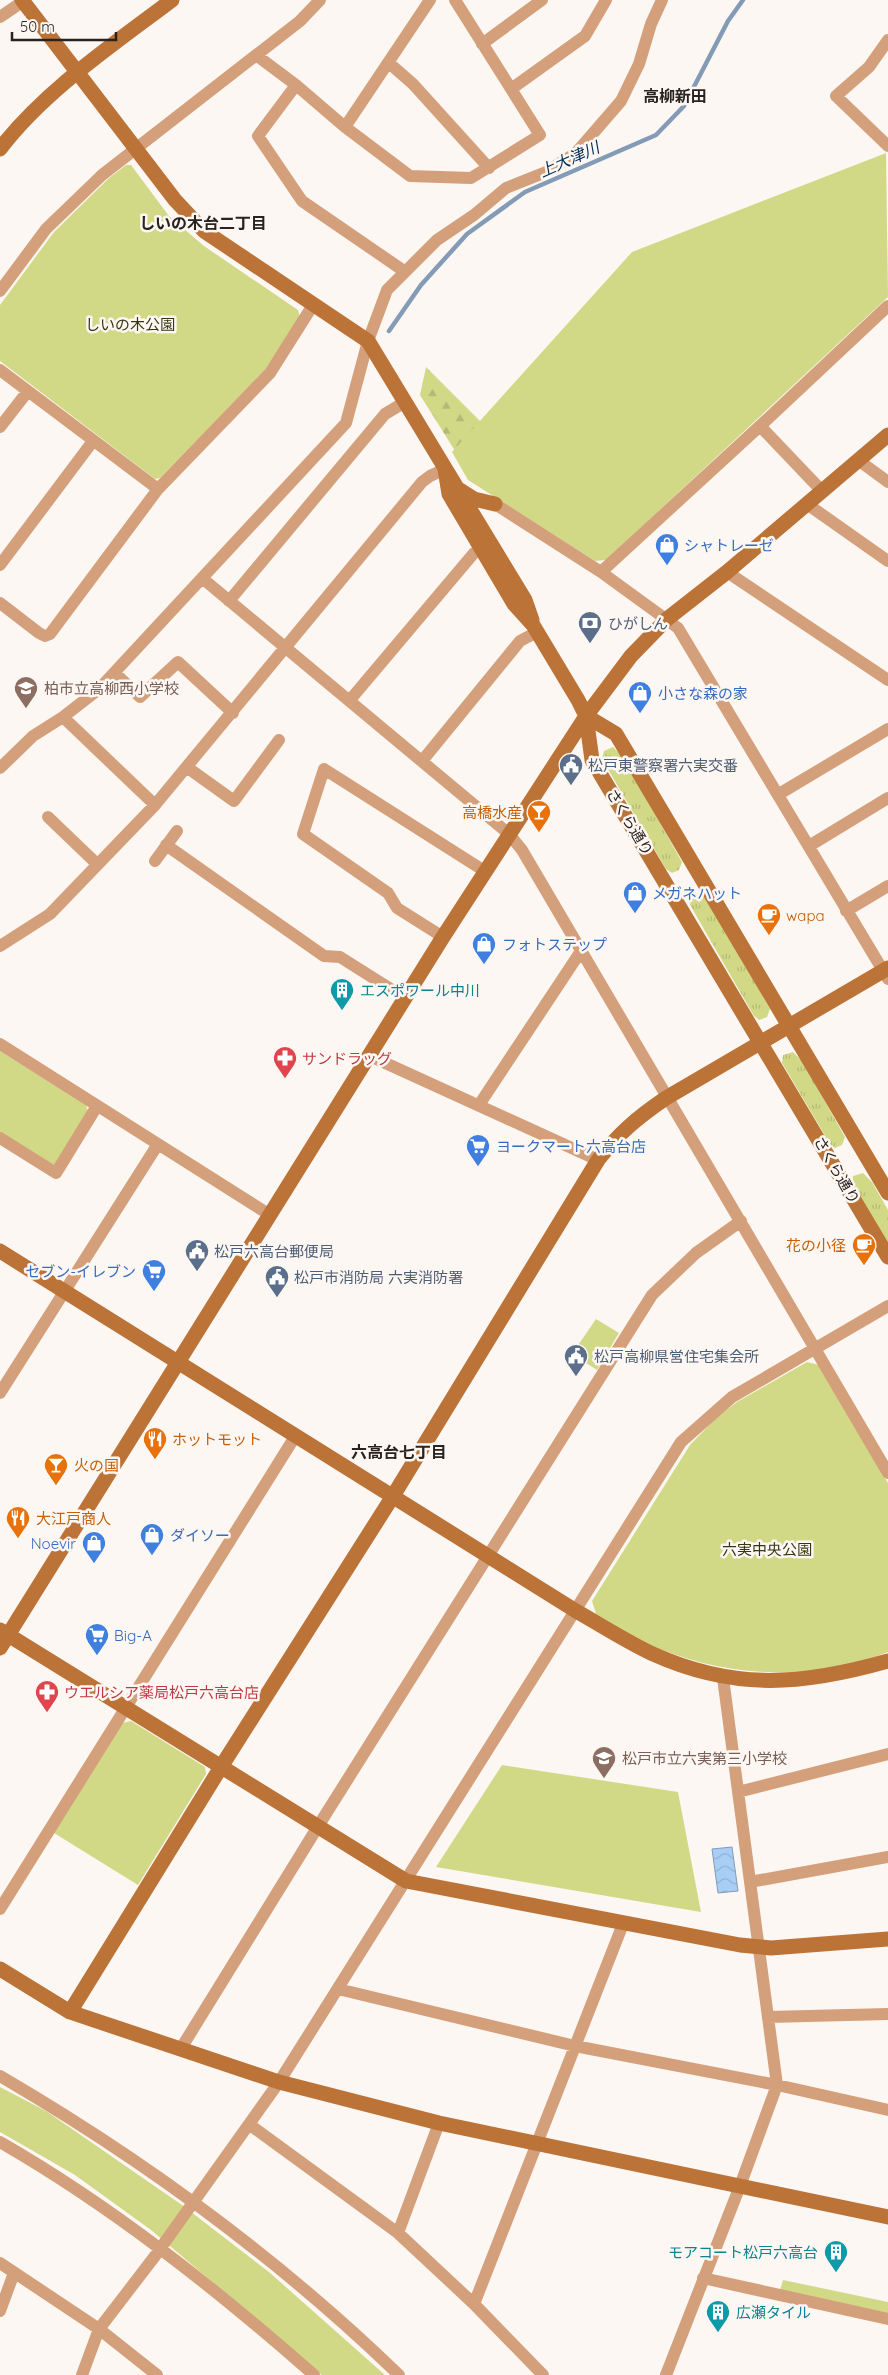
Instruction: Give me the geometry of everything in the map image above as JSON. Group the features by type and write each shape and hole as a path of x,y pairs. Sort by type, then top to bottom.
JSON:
{"street":[{"path":"0,149 31,114 78,74 172,0"},
{"path":"0,291 46,229 102,174 300,21 320,0"},
{"path":"345,127 389,64 430,0"},
{"path":"256,55 296,85 345,127 410,176 472,178 540,135 455,0"},
{"path":"482,44 542,0"},
{"path":"511,89 585,36 604,4 591,0"},
{"path":"0,768 32,736 63,717 99,689 346,423 368,341 387,290 437,240 474,215 506,188 546,172 576,153 621,101 639,64 651,24 662,0"},
{"path":"0,17 23,1 134,149 175,200 204,231 368,341 445,469 459,488 525,600 535,628"},
{"path":"888,40 869,68 836,96 888,146"},
{"path":"389,64 413,84 489,168"},
{"path":"296,85 258,136 302,201 404,271"},
{"path":"0,603 39,633 45,636 50,634 158,489 270,374 313,305"},
{"path":"601,572 888,306"},
{"path":"0,370 158,489"},
{"path":"0,427 28,391"},
{"path":"229,601 385,414 405,402"},
{"path":"760,426 822,491"},
{"path":"888,435 727,572 667,619 631,656 586,716 443,937 180,1363 3,1637 125,1707 317,1828 406,1881 740,1945 771,1948 888,1939"},
{"path":"0,565 93,441"},
{"path":"858,460 888,482"},
{"path":"445,469 449,494 514,604 535,628 586,716"},
{"path":"0,946 50,914 155,805 188,768 422,482 445,469"},
{"path":"70,2012 220,1767 393,1496 598,1160 616,1137 636,1119 666,1098 788,1026 886,973 846,911 779,794 682,633 667,619 601,572 495,504 474,499 459,488"},
{"path":"476,518 480,509 495,504"},
{"path":"807,504 888,561"},
{"path":"350,700 474,553 482,550"},
{"path":"727,572 888,680"},
{"path":"202,578 509,834 522,850 666,1098 741,1221 888,1472"},
{"path":"422,761 520,641 535,628"},
{"path":"115,673 140,698 178,662 233,713"},
{"name":"さくら通り","path":"586,716 616,734 888,1193"},
{"name":"さくら通り","path":"586,716 592,760 888,1257"},
{"path":"63,717 155,805"},
{"path":"779,794 888,729"},
{"path":"188,768 234,801 279,740"},
{"path":"443,937 397,908 388,893 303,834 324,769 486,872"},
{"path":"808,846 888,798"},
{"path":"48,816 97,864"},
{"path":"155,860 177,831"},
{"path":"166,846 324,956 340,957 405,998"},
{"path":"846,911 888,886"},
{"path":"479,1105 581,952"},
{"path":"0,1044 270,1215"},
{"path":"370,1056 598,1160"},
{"path":"0,1138 56,1173 97,1106"},
{"path":"0,1393 158,1144"},
{"path":"180,2050 317,1828 652,1295 696,1253 741,1221"},
{"path":"0,1250 576,1611 654,1654 722,1678 791,1681 839,1674 888,1661"},
{"path":"82,2375 99,2329 160,2249 279,2082 682,1442 732,1397 888,1306"},
{"path":"0,1910 296,1435"},
{"path":"668,2375 777,2085 722,1678"},
{"path":"738,1792 888,1754"},
{"path":"750,1882 888,1857"},
{"path":"474,2304 623,1924"},
{"path":"0,1969 70,2012 279,2082 438,2123 888,2217"},
{"path":"338,1989 575,2046 777,2085 888,2110"},
{"path":"768,2017 888,2014"},
{"path":"0,2076 103,2139 194,2202 276,2266 366,2343 398,2375"},
{"path":"398,2233 438,2123"},
{"path":"250,2125 398,2233 474,2304 543,2375"},
{"path":"0,2142 83,2194 160,2249 267,2333 314,2375"},
{"path":"0,2263 99,2329 157,2375"},
{"path":"0,2311 14,2273"},
{"path":"703,2278 888,2319"}],"green space":[{"path":"886,153 888,297 606,560 595,561 468,480 452,452 632,252"},
{"name":"しいの木公園","path":"126,165 131,165 169,216 204,246 298,310 300,317 264,371 160,478 155,479 0,361 0,305 54,232 109,178"},
{"path":"426,367 486,427 472,478 420,395"},
{"path":"613,747 622,756 682,862 679,870 672,873 666,869 602,759 604,751"},
{"path":"701,894 710,903 770,1009 767,1017 759,1020 754,1016 690,905 691,898"},
{"path":"0,1051 86,1105 88,1111 58,1164 49,1165 0,1135"},
{"path":"793,1052 802,1061 845,1137 842,1145 835,1148 830,1144 782,1063 783,1055"},
{"path":"863,1173 872,1182 888,1210 888,1245 852,1184 853,1176"},
{"path":"596,1319 619,1333 597,1370 572,1354"},
{"name":"六実中央公園","path":"807,1362 819,1365 888,1483 888,1652 859,1662 828,1669 764,1672 732,1669 671,1653 624,1632 596,1614 592,1601 690,1445 717,1417 737,1402"},
{"path":"131,1721 205,1767 206,1774 138,1885 54,1833 122,1723"},
{"path":"502,1765 678,1792 701,1912 436,1867"},
{"path":"0,2087 46,2111 182,2205 269,2272 385,2375 322,2375 151,2230 75,2175 0,2132"},
{"path":"783,2280 888,2302 888,2313 780,2290"}],"water":[{"path":"732,1847 738,1891 718,1893 712,1849"}],"waterway":[{"name":"上大津川","path":"389,331 421,285 467,234 525,192 656,135 684,106 728,21 743,0"}],"place":[{"name":"シャトレーゼ","path":"667,566"},
{"name":"ひがしん","path":"590,644"},
{"name":"柏市立高柳西小学校","path":"26,709"},
{"name":"小さな森の家","path":"640,714"},
{"name":"松戸東警察署六実交番","path":"571,786"},
{"name":"高橋水産","path":"539,833"},
{"name":"メガネハット","path":"635,914"},
{"name":"wapa","path":"769,936"},
{"name":"フォトステップ","path":"484,965"},
{"name":"エスポワール中川","path":"342,1011"},
{"name":"サンドラッグ","path":"285,1079"},
{"name":"ヨークマート六高台店","path":"478,1167"},
{"name":"花の小径","path":"864,1266"},
{"name":"松戸六高台郵便局","path":"197,1272"},
{"name":"セブン-イレブン","path":"154,1292"},
{"name":"松戸市消防局 六実消防署","path":"277,1298"},
{"name":"松戸高柳県営住宅集会所","path":"576,1377"},
{"name":"ホットモット","path":"155,1460"},
{"name":"火の国","path":"56,1486"},
{"name":"大江戸商人","path":"18,1539"},
{"name":"ダイソー","path":"152,1556"},
{"name":"Noevir","path":"94,1564"},
{"name":"Big-A","path":"97,1656"},
{"name":"ウエルシア薬局松戸六高台店","path":"47,1713"},
{"name":"松戸市立六実第三小学校","path":"604,1779"},
{"name":"モアコート松戸六高台","path":"836,2273"},
{"name":"広瀬タイル","path":"718,2333"}],"district":[{"name":"高柳新田","path":"675,96"},
{"name":"しいの木台二丁目","path":"203,223"},
{"name":"六高台七丁目","path":"399,1452"}]}
